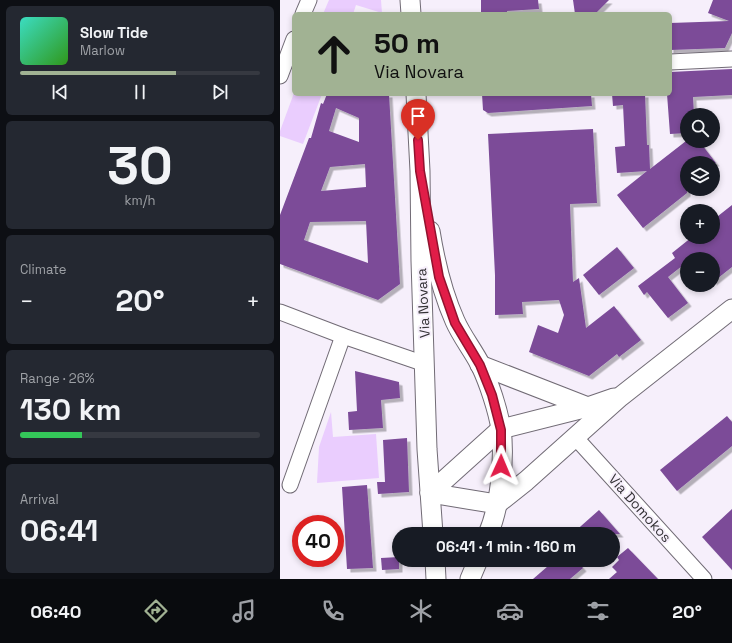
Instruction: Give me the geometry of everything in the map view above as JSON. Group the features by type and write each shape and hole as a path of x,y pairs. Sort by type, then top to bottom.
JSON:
{"street":[{"path":"305,12 309,0"},
{"path":"410,0 411,12"},
{"path":"280,76 292,44"},
{"path":"672,62 732,59"},
{"name":"Via Novara","path":"416,96 420,171 421,261 428,449 432,527"},
{"name":"Via Novara","path":"420,171 439,277 455,323 480,365 492,395 501,430 502,456 497,504 491,527"},
{"path":"430,493 497,504 526,481 620,396 732,309"},
{"path":"280,312 343,336 425,364"},
{"path":"290,485 343,336"},
{"path":"480,365 588,407"},
{"path":"430,493 501,430 588,407 620,396"},
{"name":"Via Domokos","path":"575,437 704,579"},
{"path":"470,579 475,567"}],"shaded area":[{"path":"329,0 381,0 382,12 356,5 354,12 324,12"},
{"path":"293,96 321,96 303,144 280,136 280,131"},
{"path":"331,412 333,437 376,434 379,478 317,483 319,447"}],"building":[{"path":"481,0 538,0 539,9 507,12 481,12"},
{"path":"573,0 609,0 597,12 575,12"},
{"path":"713,0 732,0 732,33 725,48 672,50 672,23 729,21 708,13"},
{"path":"732,69 732,95 693,97 694,108 680,108 680,133 670,134 667,96 672,96 672,72"},
{"path":"326,96 389,96 400,284 378,300 280,264 280,215 309,138 311,138 321,103 323,104","holes":["336,108 359,118 359,142 329,131","365,164 366,187 321,191 330,167","366,221 368,263 304,240 310,222"]},
{"path":"482,96 591,96 592,106 488,113 483,110"},
{"path":"612,96 645,96 647,145 649,145 650,169 680,146 680,148 704,148 711,156 680,156 680,196 683,196 643,228 617,195 647,171 617,173 615,147 625,146 623,105 613,106"},
{"path":"593,129 597,203 570,204 573,282 579,278 586,328 614,306 641,340 619,357 617,354 589,376 529,352 538,325 558,333 564,315 559,300 522,302 523,314 495,315 495,275 488,134"},
{"path":"732,205 732,267 720,276 720,252 680,252 680,268 668,277 688,303 668,318 647,292 644,295 638,286 675,258 672,253 683,244 720,244 720,214"},
{"path":"617,247 634,268 599,295 583,275"},
{"path":"355,371 399,382 400,398 381,400 383,428 349,430 348,412 357,411"},
{"path":"727,416 732,422 732,446 677,491 660,470"},
{"path":"407,438 409,492 378,494 377,482 385,482 383,440"},
{"path":"367,485 373,568 347,569 342,487"},
{"path":"732,509 732,570 702,537"},
{"path":"599,510 614,527 580,527"},
{"path":"628,548 658,579 609,579 617,572 612,567 620,567 620,555"},
{"path":"392,557 392,567 399,567 399,569 382,570 381,558"},
{"path":"547,567 583,568 570,579 533,579"}],"route":[{"path":"418,140 420,171 435,263 448,306 455,323 480,365 492,395 501,430 501,466"}]}
